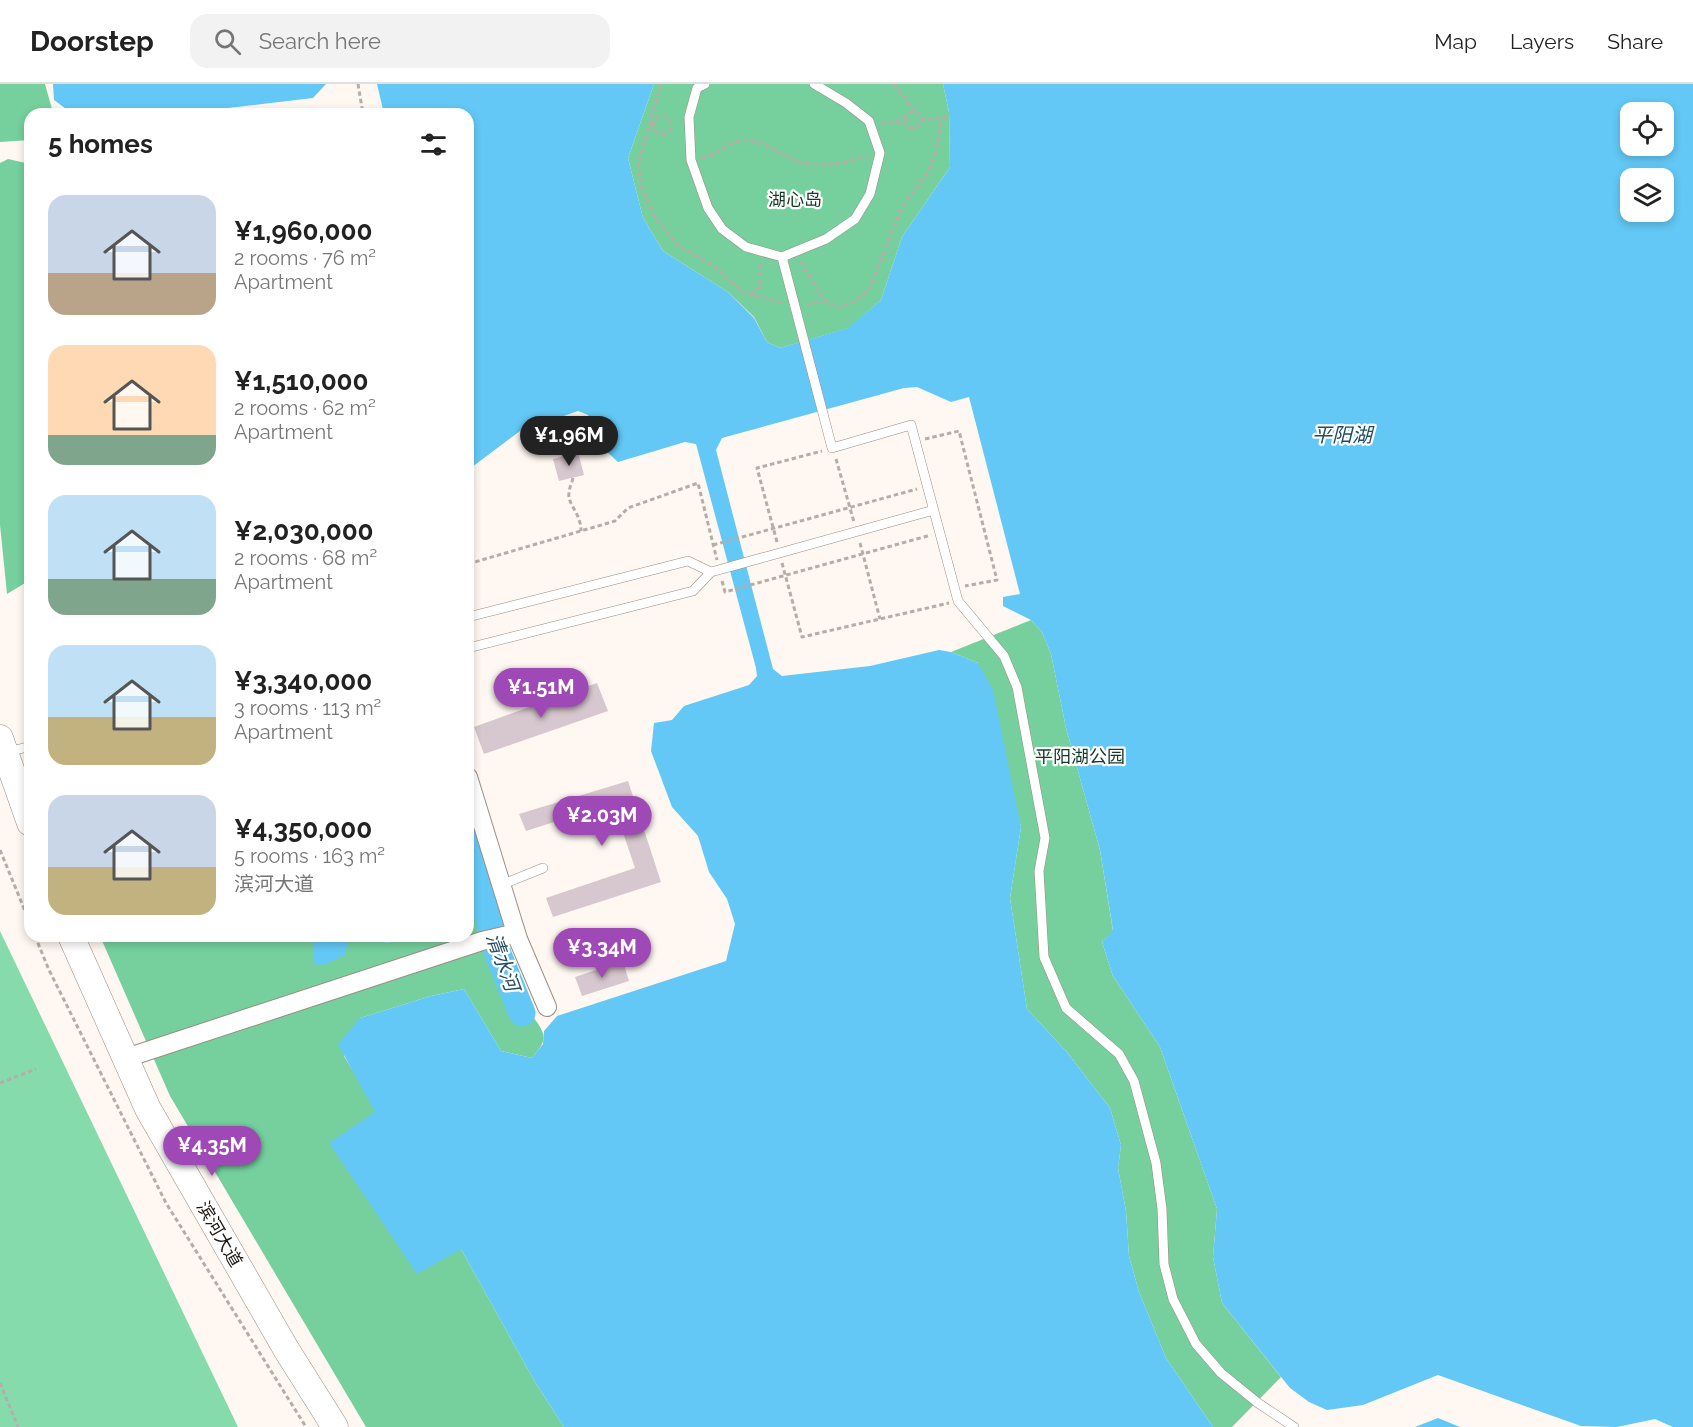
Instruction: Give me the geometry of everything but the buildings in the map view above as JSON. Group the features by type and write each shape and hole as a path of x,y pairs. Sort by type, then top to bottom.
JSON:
{"main road":[{"path":"3,746 24,806"},
{"name":"滨河大道","path":"74,942 148,1109 286,1349 335,1427"}],"street":[{"path":"474,797 516,933 548,1007"},
{"path":"126,1058 482,941 516,933"}],"lane":[{"path":"705,84 697,88 689,117 691,160 708,208 722,229 746,247 782,257 826,239 855,219 870,194 880,153 870,124 846,103 814,84"},
{"path":"782,257 832,448 911,425 958,601 1004,656 1017,687 1045,838 1039,871 1044,957 1066,1008 1119,1054 1134,1082 1156,1163 1162,1209 1164,1264 1173,1299 1196,1344 1221,1372 1258,1403 1294,1427"},
{"path":"474,646 693,591 715,571 934,510"},
{"path":"474,615 688,561 715,571"},
{"path":"3,746 24,746"},
{"path":"501,885 543,868"}],"path":[{"path":"358,84 362,108"},
{"path":"661,84 638,165 641,186 655,217 678,245 714,266 743,292 774,302 795,305 814,305 824,300"},
{"path":"894,84 921,120"},
{"path":"905,122 908,114 915,112"},
{"path":"662,117 669,120 671,126 663,134 655,131 651,125 662,117"},
{"path":"921,120 949,117"},
{"path":"796,252 824,300 838,307 854,302 870,288 902,207 928,172 937,147 941,118"},
{"path":"870,124 905,122 913,128 920,124 921,120"},
{"path":"691,160 713,156 738,141 768,144 801,162 822,166 880,153"},
{"path":"751,294 760,287 759,251"},
{"path":"915,442 959,430 996,580 955,588"},
{"path":"832,448 757,468 802,637 958,601"},
{"path":"573,478 569,492 570,501 581,519 581,531"},
{"path":"474,562 615,521 628,508 698,483 713,545 715,571 725,592 940,532"},
{"path":"713,545 927,486"},
{"path":"0,850 24,908"},
{"path":"38,942 166,1203 306,1427"},
{"path":"0,1083 36,1069"},
{"path":"0,1383 18,1427"}],"green space":[{"path":"0,84 45,84 52,108 24,108 24,140 0,142"},
{"name":"湖心岛","path":"654,84 943,84 949,112 950,167 902,237 881,300 849,328 780,348 767,342 754,317 728,292 663,251 643,218 628,158"},
{"path":"8,159 24,163 24,584 7,594 0,525 0,163"},
{"path":"1031,620 1042,632 1051,654 1066,728 1100,850 1113,931 1102,942 1113,976 1160,1047 1217,1209 1213,1257 1222,1303 1281,1377 1232,1427 1213,1427 1166,1358 1139,1292 1129,1256 1126,1211 1118,1168 1121,1145 1110,1108 1066,1051 1027,1009 1010,898 1021,827 978,663 951,652"},
{"path":"474,837 500,926 534,1018 542,1030 544,1039 540,1047 532,1058 501,1051 464,989 431,996 360,1018 344,1056 461,1249 535,1382 564,1427 366,1427 170,1096 103,942 313,942 313,961 340,942 474,942"},
{"path":"0,931 238,1427 0,1427"}],"water":[{"path":"53,84 326,84 313,98 227,108 65,108 54,100"},
{"name":"平阳湖","path":"377,84 654,84 628,158 643,218 663,251 728,292 754,318 767,342 780,348 848,328 881,300 902,237 950,167 949,112 943,84 1693,84 1693,1427 1673,1427 1655,1419 1617,1427 1581,1426 1438,1375 1363,1405 1327,1410 1309,1402 1290,1388 1222,1303 1213,1257 1217,1209 1160,1047 1113,976 1102,942 1113,930 1100,850 1066,728 1051,654 1042,632 1031,620 1003,606 1003,597 1020,594 969,397 951,402 917,387 904,388 722,438 716,450 773,669 782,676 870,666 939,650 951,652 978,663 993,690 1021,827 1010,898 1027,1009 1066,1051 1110,1108 1121,1145 1118,1168 1126,1211 1129,1256 1139,1292 1166,1358 1213,1427 564,1427 535,1382 461,1249 417,1274 329,1143 375,1112 338,1044 360,1018 431,996 464,989 501,1051 532,1058 543,1044 544,1031 557,1016 726,961 735,924 727,899 709,872 698,836 672,807 651,751 654,723 672,720 684,706 749,685 757,676 696,444 685,442 618,462 605,450 588,415 578,411 520,431 474,466 474,108 383,108"},
{"path":"313,942 348,942 345,955 326,964 317,965 313,961"},
{"path":"1438,1418 1460,1427 1415,1427"}],"waterway":[{"name":"清水河","path":"474,864 498,954 522,1013"}],"park label":[{"name":"平阳湖公园","path":"1080,756"}]}
